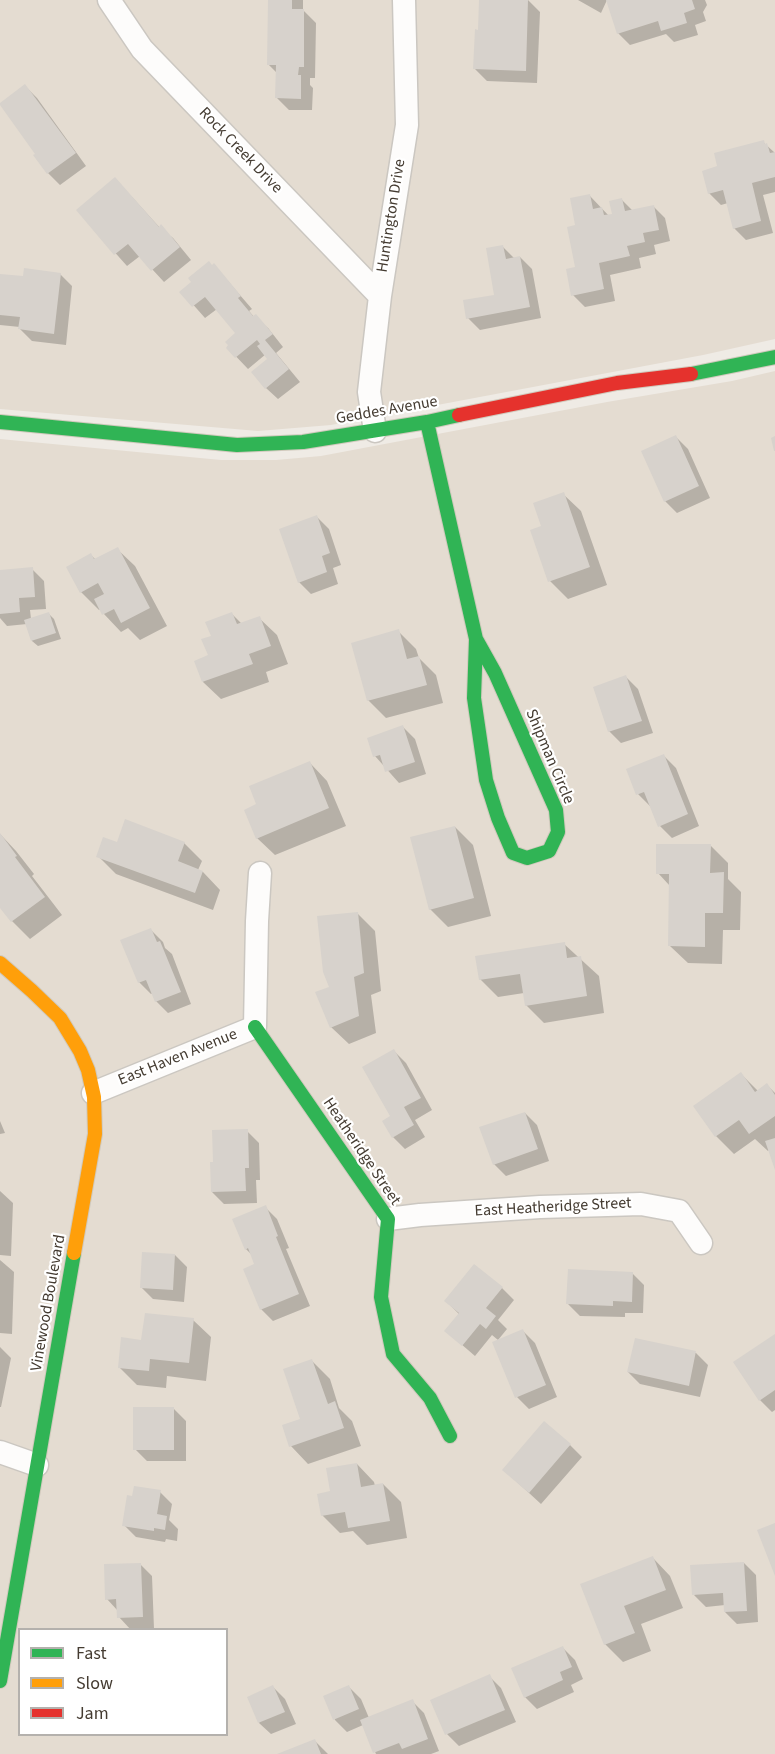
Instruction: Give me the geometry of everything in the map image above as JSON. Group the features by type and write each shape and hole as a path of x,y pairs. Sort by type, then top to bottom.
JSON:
{"street":[{"name":"Rock Creek Drive","path":"109,0 142,49 380,296"},
{"name":"Huntington Drive","path":"375,431 369,392 380,296 406,125 404,0"},
{"name":"Geddes Avenue","path":"0,422 237,445 303,442 427,422 617,383 704,372 775,357"},
{"name":"Shipman Circle","path":"427,422 476,639 474,698 486,780 498,818 513,852 527,858 549,851 558,832 556,810 495,673 476,639"},
{"name":"East Haven Avenue","path":"93,1094 255,1027 260,873"},
{"name":"Vinewood Boulevard","path":"0,963 48,1004 70,1032 85,1060 93,1094 95,1134 0,1681"},
{"name":"Heatheridge Street","path":"255,1027 388,1220 381,1297 393,1354 430,1398 450,1436"},
{"name":"East Heatheridge Street","path":"388,1220 420,1215 540,1207 641,1204 679,1211 701,1243"},
{"path":"0,1452 37,1465"}],"shaded area":[{"path":"0,0 775,0 775,339 703,355 331,425 258,431 0,409"},
{"path":"775,371 775,1754 0,1754 0,439 221,460 276,460 321,456 732,381"}],"building":[{"path":"268,0 292,0 292,9 304,9 304,67 299,67 298,75 301,75 301,99 275,98 276,65 267,65"},
{"path":"479,0 528,0 526,71 473,69"},
{"path":"606,0 692,0 695,9 684,13 687,23 661,31 658,21 617,34"},
{"path":"25,84 76,153 47,174 0,105"},
{"path":"764,140 770,153 775,152 775,177 752,183 761,221 733,229 723,190 708,194 702,171 717,166 714,153"},
{"path":"115,177 180,247 151,271 128,244 114,255 76,210"},
{"path":"590,194 593,209 602,207 604,215 612,214 609,201 622,198 625,211 654,205 659,230 643,233 645,242 627,246 630,256 599,263 604,289 571,296 566,269 575,267 567,227 575,225 570,198"},
{"path":"503,245 506,259 520,256 530,307 466,319 463,300 494,295 486,248"},
{"path":"209,261 212,265 214,263 241,296 238,298 253,316 256,314 273,334 265,340 289,369 265,389 251,372 267,359 257,346 260,344 257,340 235,358 226,348 228,345 225,342 235,333 205,297 192,307 179,292 191,282 188,278"},
{"path":"24,268 61,273 54,334 18,329 20,317 0,315 0,274 23,276"},
{"path":"676,435 699,486 664,502 641,451"},
{"path":"775,436 775,451 774,451 771,438"},
{"path":"564,492 590,567 548,582 530,530 541,526 533,503"},
{"path":"317,515 330,553 322,556 327,572 298,583 279,529"},
{"path":"118,547 150,608 121,623 114,609 102,615 94,599 104,594 98,583 80,593 66,567 91,553 94,559"},
{"path":"33,567 35,597 19,598 20,612 0,614 0,570"},
{"path":"49,612 56,633 31,641 24,620"},
{"path":"232,612 237,624 260,616 271,646 249,654 253,664 202,682 194,661 208,655 201,639 211,636 205,622"},
{"path":"399,629 407,659 419,656 427,685 367,701 351,643"},
{"path":"626,675 642,721 608,732 593,687"},
{"path":"403,725 415,762 385,772 380,755 373,757 367,738"},
{"path":"664,754 688,814 658,827 644,792 636,795 626,769"},
{"path":"310,761 329,808 256,839 244,810 256,804 249,786"},
{"path":"125,819 185,842 178,861 203,871 195,893 96,857 103,837 117,842"},
{"path":"455,826 474,898 429,910 410,837"},
{"path":"0,833 45,897 11,922 0,908"},
{"path":"656,844 711,844 710,873 724,872 723,913 705,913 705,947 668,946 669,874 656,874"},
{"path":"358,912 364,973 354,977 359,1016 330,1028 315,992 329,987 323,972 317,916"},
{"path":"151,928 157,942 160,941 181,992 155,1002 146,980 138,983 120,940"},
{"path":"565,942 567,958 581,956 587,996 525,1006 520,974 479,980 475,956"},
{"path":"394,1049 421,1098 404,1107 414,1125 392,1138 382,1121 390,1116 362,1067"},
{"path":"741,1072 755,1092 767,1083 775,1095 775,1116 749,1134 739,1120 715,1137 693,1106"},
{"path":"525,1112 538,1149 493,1165 479,1127"},
{"path":"248,1129 249,1168 245,1168 246,1191 211,1192 212,1130"},
{"path":"775,1138 775,1170 765,1141"},
{"path":"266,1205 299,1294 260,1310 243,1269 254,1264 248,1248 245,1250 232,1219"},
{"path":"142,1252 175,1254 173,1290 140,1288"},
{"path":"474,1264 503,1287 486,1308 496,1316 486,1329 480,1324 462,1346 444,1331 459,1313 444,1301"},
{"path":"568,1269 633,1272 632,1302 613,1301 613,1306 566,1304"},
{"path":"145,1313 194,1318 189,1363 150,1359 149,1371 118,1368 121,1337 141,1340"},
{"path":"523,1329 546,1385 515,1398 492,1342"},
{"path":"775,1334 775,1390 759,1401 733,1362"},
{"path":"635,1338 696,1351 689,1386 627,1372"},
{"path":"312,1359 328,1404 335,1401 344,1428 289,1447 282,1425 300,1419 283,1369"},
{"path":"133,1407 174,1407 174,1450 133,1450"},
{"path":"544,1421 571,1444 529,1493 502,1470"},
{"path":"357,1463 361,1487 383,1483 390,1521 348,1528 345,1512 321,1516 317,1494 330,1491 326,1468"},
{"path":"134,1486 161,1490 157,1514 167,1516 165,1530 154,1528 154,1531 122,1526 127,1495 132,1496"},
{"path":"775,1523 775,1576 757,1530"},
{"path":"653,1556 666,1590 624,1606 635,1633 604,1645 580,1584"},
{"path":"744,1562 747,1611 724,1612 723,1593 692,1595 690,1565"},
{"path":"141,1563 143,1617 117,1618 116,1599 105,1600 104,1564"},
{"path":"563,1646 572,1667 560,1672 563,1680 524,1698 511,1668"},
{"path":"490,1674 505,1710 445,1735 430,1700"},
{"path":"273,1685 285,1712 258,1723 247,1697"},
{"path":"349,1685 359,1709 333,1720 323,1696"},
{"path":"413,1699 428,1739 402,1749 399,1743 373,1753 360,1720"},
{"path":"315,1739 321,1754 277,1754"}],"traffic: fast":[{"path":"691,374 775,357"},
{"path":"0,422 237,445 303,442 459,415"},
{"path":"427,422 476,639 474,698 486,780 498,818 513,853 527,858 549,851 558,832 556,810 495,673 476,639"},
{"path":"255,1027 388,1219 381,1297 393,1354 430,1398 450,1436"},
{"path":"0,1681 74,1253"}],"traffic: slow":[{"path":"0,963 60,1018 80,1051 88,1070 94,1097 95,1134 74,1253"}],"traffic: jam":[{"path":"459,415 617,383 691,374"}]}
